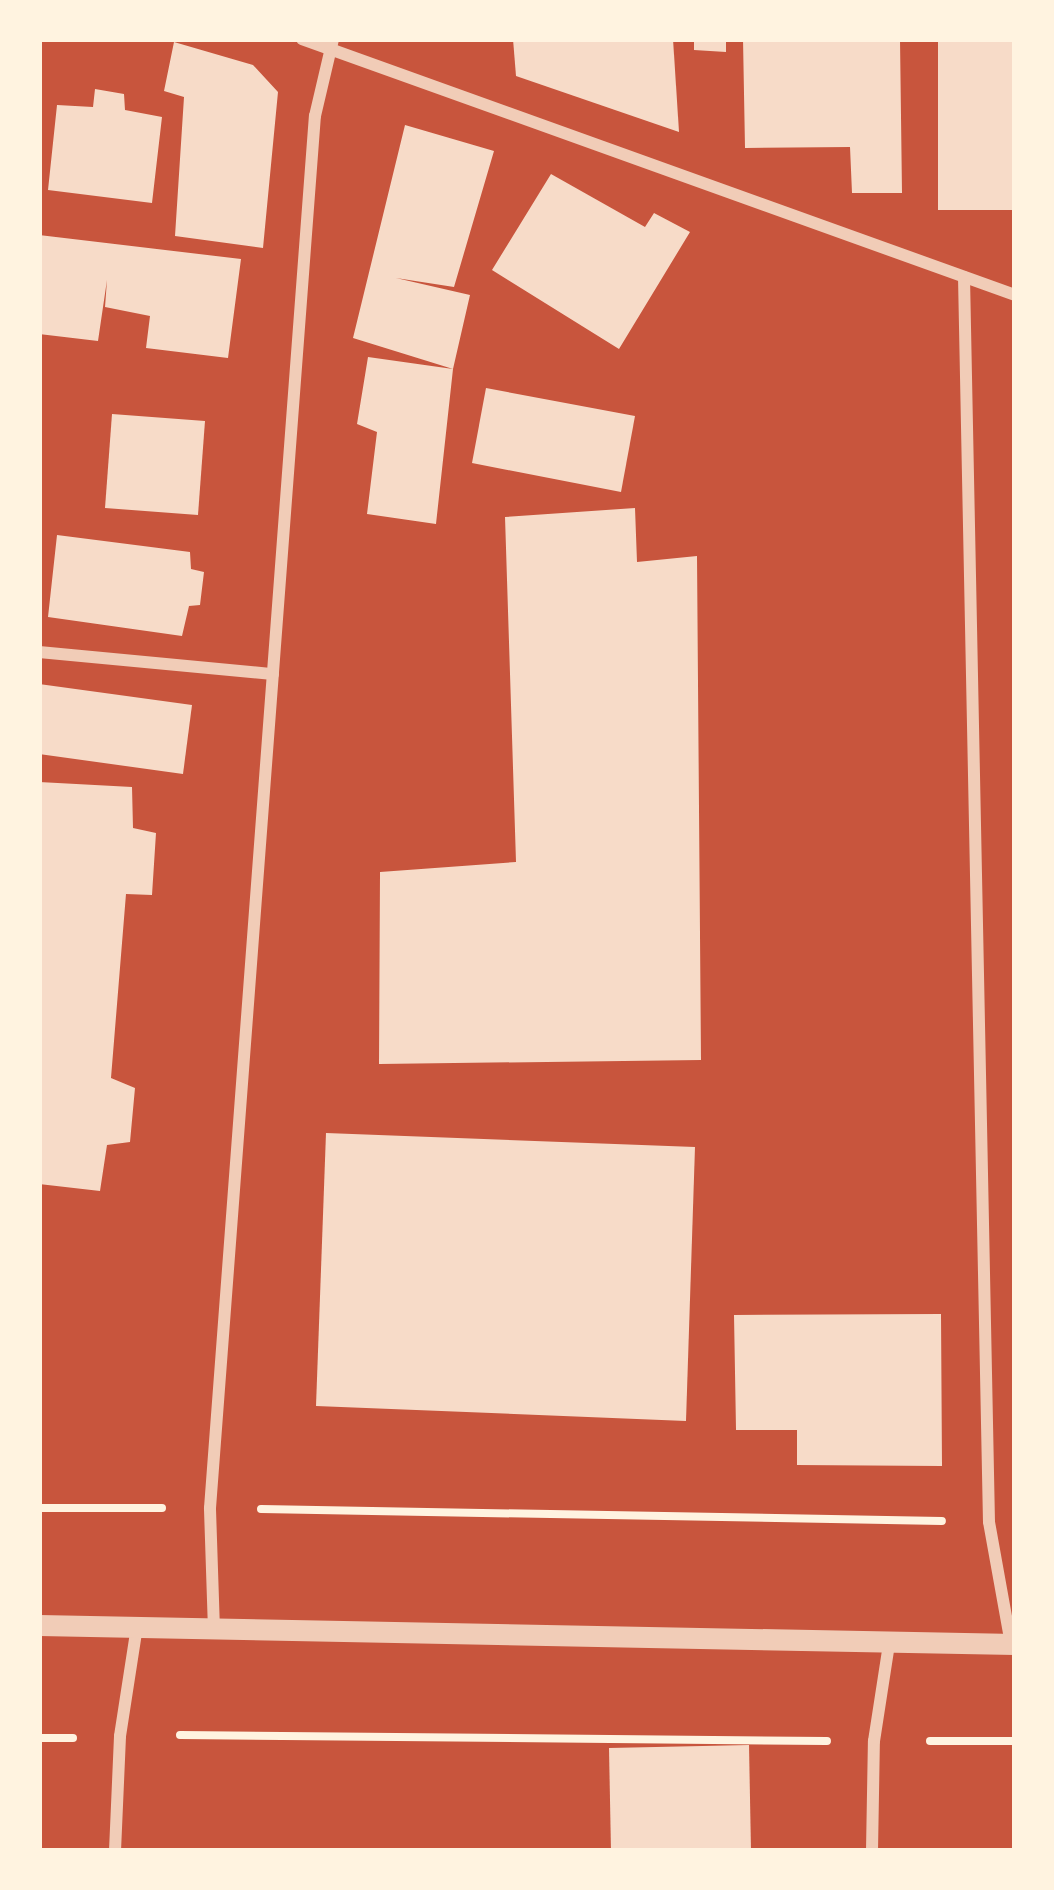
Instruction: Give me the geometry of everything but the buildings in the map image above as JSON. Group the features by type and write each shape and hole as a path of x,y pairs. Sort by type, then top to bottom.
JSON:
{"street":[{"path":"302,39 332,44 1015,295"},
{"path":"214,1630 210,1508 316,116 332,44"},
{"path":"39,1625 1013,1644 989,1522 964,277"},
{"path":"39,652 273,674"},
{"path":"115,1851 120,1736 137,1625"},
{"path":"872,1851 874,1742 889,1644"}],"path":[{"path":"39,1508 989,1522"},
{"path":"180,1736 830,1741"},
{"path":"39,1738 76,1738"},
{"path":"930,1741 1015,1741"}]}
